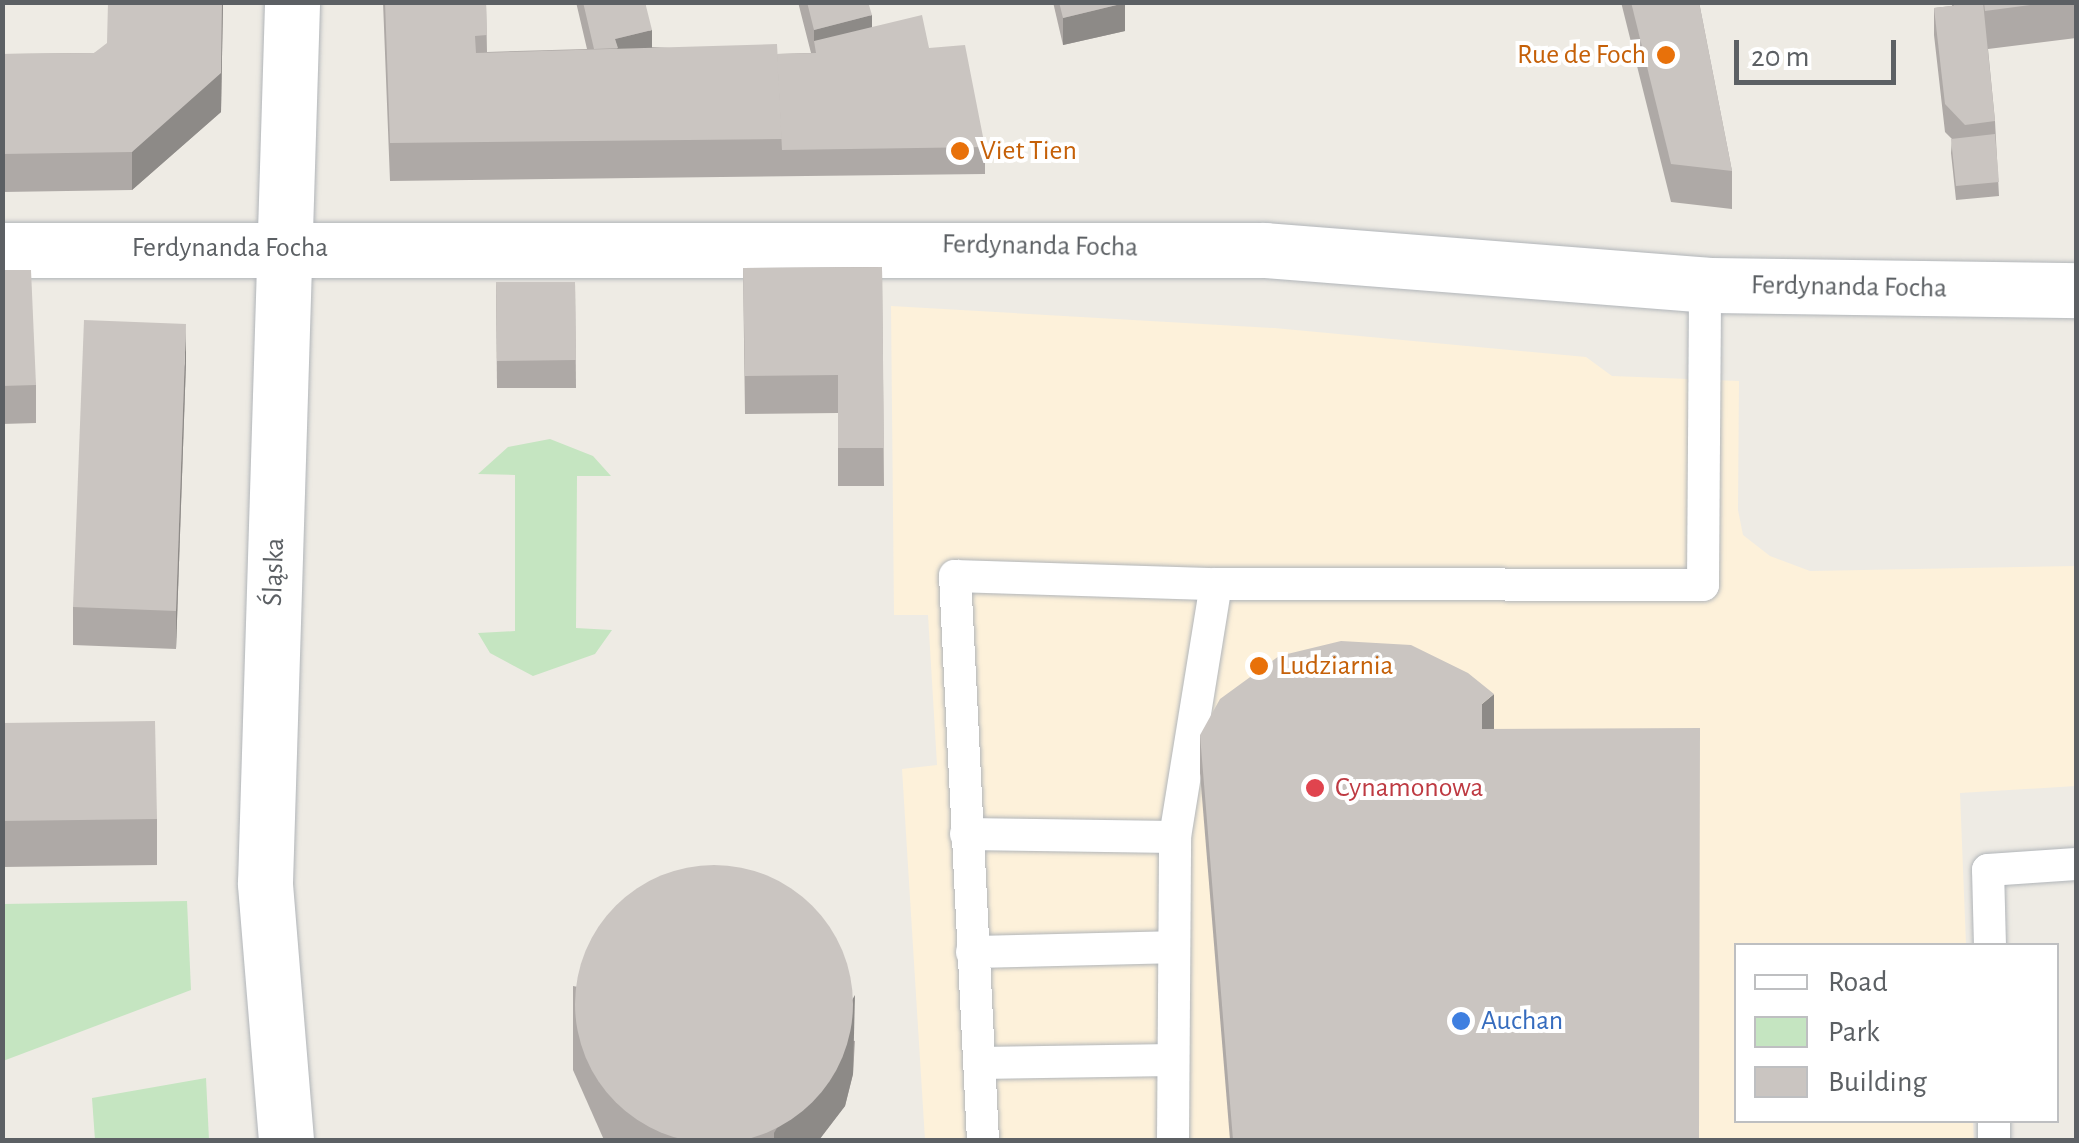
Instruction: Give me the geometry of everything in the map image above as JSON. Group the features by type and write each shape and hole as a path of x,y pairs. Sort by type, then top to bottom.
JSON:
{"street":[{"name":"Śląska","path":"286,1140 265,883 292,2"},
{"name":"Ferdynanda Focha","path":"2,250 1264,250 1705,285 2076,290"}],"lane":[{"path":"983,1140 954,576 1216,584 1703,584 1705,285"},
{"path":"1173,1140 1175,837 1216,584"},
{"path":"966,834 1175,837"},
{"path":"1990,943 1988,870 2076,864"},
{"path":"972,952 1174,947"},
{"path":"979,1063 1173,1060"}],"shaded area":[{"path":"891,306 1274,328 1586,357 1612,376 1739,381 1738,510 1743,535 1770,556 1810,571 2076,566 2076,786 1960,793 1966,943 1734,943 1734,1123 1973,1123 1974,1140 925,1140 902,769 937,765 928,615 894,615"}],"green space":[{"path":"550,439 593,456 611,476 577,476 576,628 612,630 595,654 533,676 490,653 478,633 515,631 515,475 478,474 508,447"},
{"path":"187,901 191,990 3,1061 3,904"},
{"path":"206,1078 209,1140 95,1140 92,1098"}],"building":[{"path":"108,2 222,2 221,73 132,152 2,154 2,54 94,53 107,43"},
{"path":"385,2 486,2 487,35 475,36 476,53 777,44 782,139 390,143"},
{"path":"583,2 645,2 652,30 615,39 618,48 594,49"},
{"path":"807,2 868,2 872,15 814,30"},
{"path":"1059,2 1125,2 1125,3 1063,18"},
{"name":"Rue de Foch","path":"1631,2 1699,2 1732,171 1671,164"},
{"path":"1954,2 1982,2 1982,3 1954,6"},
{"path":"1983,2 1995,121 1965,125 1945,104 1934,8"},
{"path":"1984,2 2054,2 1985,11"},
{"path":"922,15 929,48 965,45 985,147 782,150 777,54 816,53 814,41"},
{"path":"1995,134 1999,182 1956,186 1951,139"},
{"path":"882,267 884,448 838,448 838,375 745,376 743,268"},
{"path":"2,270 31,270 36,385 2,386"},
{"path":"496,282 575,282 576,360 497,361"},
{"path":"84,320 186,324 176,611 73,607"},
{"name":"Auchan","path":"1341,641 1411,645 1468,673 1494,694 1482,704 1482,729 1700,728 1699,1140 1233,1140 1200,735 1220,699 1279,656"},
{"path":"155,721 157,819 2,821 2,723"},
{"path":"714,865 741,867 767,875 812,906 843,951 851,977 851,1031 843,1057 812,1102 767,1133 741,1141 714,1143 687,1141 661,1133 616,1102 585,1057 577,1031 575,1004 577,977 585,951 616,906 661,875 687,867"}],"place":[{"name":"Rue de Foch","path":"1666,55"},
{"name":"Viet Tien","path":"960,151"},
{"name":"Ludziarnia","path":"1259,666"},
{"name":"Cynamonowa","path":"1315,788"},
{"name":"Auchan","path":"1461,1021"}]}
